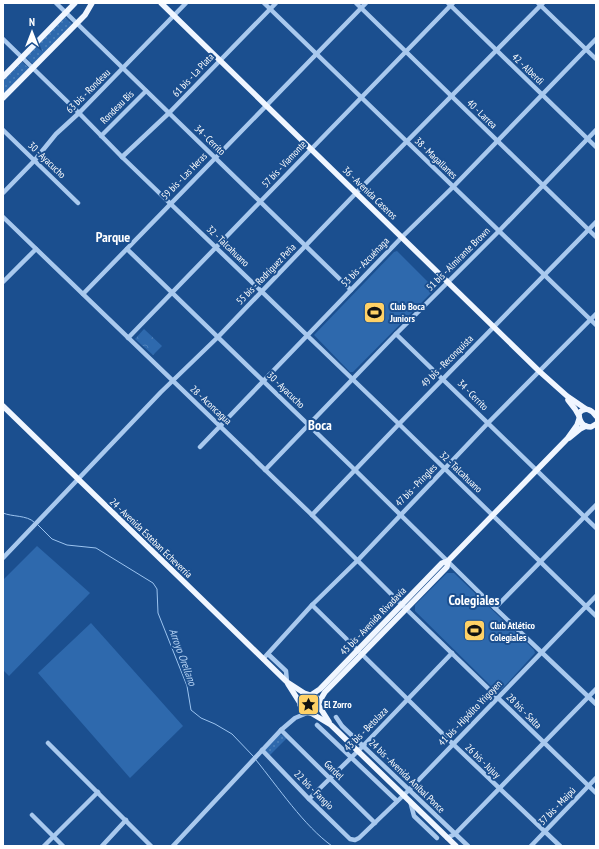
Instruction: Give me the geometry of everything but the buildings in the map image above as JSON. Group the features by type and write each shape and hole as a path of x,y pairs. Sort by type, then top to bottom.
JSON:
{"main road":[{"path":"3,77 75,3"},
{"path":"3,98 85,15 92,3"},
{"name":"36 - Avenida Caseros","path":"161,3 566,396 575,409 580,422 587,427"},
{"name":"36 - Avenida Caseros","path":"566,396 596,416"},
{"name":"24 - Avenida Esteban Echeverría","path":"3,406 287,682 310,695"},
{"path":"589,410 596,406"},
{"name":"45 bis - Avenida Rivadavia","path":"567,439 577,425 581,411 589,410"},
{"name":"45 bis - Avenida Rivadavia","path":"310,695 320,689 359,652 403,606 447,567 448,561 567,439 580,429 594,427 596,424"},
{"path":"587,427 596,430"},
{"name":"45 bis - Avenida Rivadavia","path":"319,704 325,692 359,652"},
{"name":"24 - Avenida Esteban Echeverría","path":"287,682 301,705"},
{"path":"310,695 316,697 319,704 316,711 309,713 302,710 301,705 302,699 310,695"},
{"name":"24 bis - Avenida Aníbal Ponce","path":"319,704 331,725"},
{"name":"24 bis - Avenida Aníbal Ponce","path":"309,713 331,725 456,846"}],"street":[{"name":"34 - Cerrito","path":"56,3 351,290"},
{"name":"63 bis - Rondeau","path":"3,193 34,161 56,134 79,113 186,3"},
{"name":"38 - Magallanes","path":"264,3 596,325"},
{"name":"61 bis - La Plata","path":"122,157 170,113 276,3"},
{"name":"40 - Larrea","path":"356,3 596,237"},
{"name":"59 bis - Las Heras","path":"83,294 366,3"},
{"name":"42 - Alberdi","path":"451,4 496,51 596,147"},
{"name":"57 bis - Viamonte","path":"128,338 451,4"},
{"path":"541,4 596,59"},
{"name":"55 bis - Rodríguez Peña","path":"3,558 172,381 218,337 541,4"},
{"name":"32 - Talcahuano","path":"3,39 122,157 308,335 596,616"},
{"name":"53 bis - Azcuénaga","path":"200,447 402,237 454,187 596,39"},
{"name":"Rondeau Bis","path":"101,136 146,91"},
{"name":"30 - Ayacucho","path":"3,130 78,203"},
{"name":"51 bis - Almirante Brown","path":"266,470 396,334 499,231 596,130"},
{"name":"28 - Aconcagua","path":"3,217 266,470 403,606"},
{"name":"49 bis - Reconquista","path":"312,515 443,378 596,222"},
{"path":"3,282 36,249"},
{"name":"30 - Ayacucho","path":"127,249 596,704"},
{"name":"47 bis - Pringles","path":"263,659 312,605 358,560 488,422 596,314"},
{"name":"34 - Cerrito","path":"396,334 596,528"},
{"path":"496,608 596,505"},
{"name":"41 bis - Hipólito Yrigoyen","path":"355,840 359,838 409,790 596,596"},
{"name":"26 bis - Jujuy","path":"312,605 453,744 560,846"},
{"name":"28 bis - Salta","path":"403,606 596,793"},
{"name":"43 bis - Betolaza","path":"309,799 350,757 363,746 452,653"},
{"name":"24 - Avenida Esteban Echeverría","path":"268,654 286,671 287,682"},
{"path":"448,838 455,834 596,689"},
{"path":"172,846 250,762 294,718 301,705"},
{"path":"294,718 309,713"},
{"name":"24 bis - Avenida Aníbal Ponce","path":"336,717 342,726 468,846"},
{"path":"317,725 397,801"},
{"name":"Gardel","path":"281,730 375,823"},
{"path":"48,742 151,846"},
{"name":"22 bis - Fangio","path":"260,752 350,839 355,840"},
{"name":"37 bis - Maipú","path":"531,846 596,778"},
{"path":"44,846 98,792"},
{"name":"24 bis - Avenida Aníbal Ponce","path":"410,801 414,816 437,838"},
{"path":"32,815 64,846"},
{"path":"102,846 126,820"}],"green space":[{"path":"65,17 72,24 33,64 26,57"},
{"path":"22,62 29,68 3,95 3,81"},
{"name":"Club Boca Juniors","path":"397,251 434,288 434,290 353,372 350,372 314,335 394,252"},
{"path":"144,329 162,346 153,355 135,339"},
{"path":"37,546 90,593 9,676 3,670 3,580"},
{"name":"Club Atlético Colegiales","path":"447,573 454,573 534,650 535,653 501,690 495,690 415,611 415,605"},
{"path":"91,623 183,726 130,778 38,673"},
{"path":"279,734 287,738 269,756 264,751"}],"waterway":[{"name":"Arroyo Orellano","path":"3,513 27,518 34,522"},
{"name":"Arroyo Orellano","path":"38,525 52,539 67,545 96,548 153,583 157,589 158,613 187,686 191,710 201,718 232,734 254,757"},
{"name":"Arroyo Orellano","path":"256,760 301,817 311,828 332,846"}],"place":[{"name":"Club Boca Juniors","path":"374,312"},
{"name":"Club Atlético Colegiales","path":"474,631"},
{"name":"El Zorro","path":"309,704"}],"district":[{"name":"Parque","path":"113,237"},
{"name":"Boca","path":"320,425"},
{"name":"Colegiales","path":"474,600"}]}
